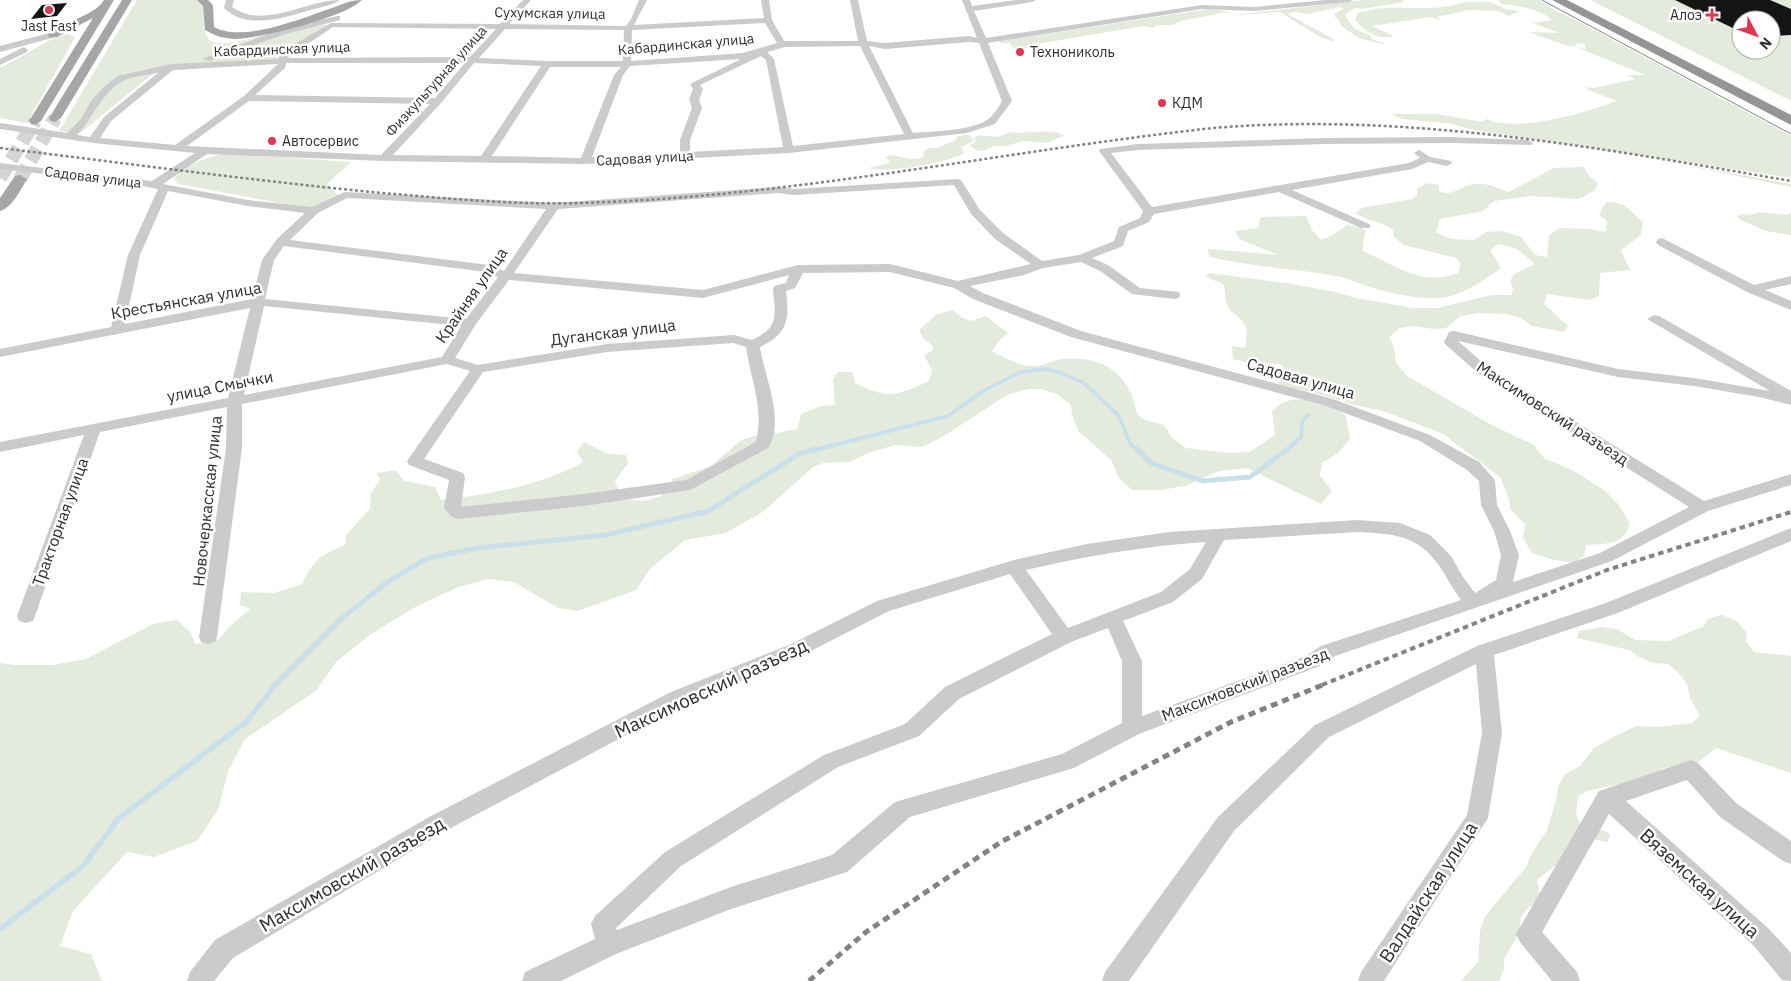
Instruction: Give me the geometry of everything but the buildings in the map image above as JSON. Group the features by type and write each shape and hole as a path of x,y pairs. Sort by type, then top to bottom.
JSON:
{"highway":[{"path":"1558,0 1791,113"},
{"path":"1567,0 1717,78 1791,121"}],"main road":[{"path":"55,118 127,0"},
{"path":"202,0 208,4 209,28 216,34 228,37 264,32 335,13 357,0"},
{"path":"35,121 108,2"},
{"path":"50,36 81,22 108,2"},
{"path":"50,36 74,31 90,34"},
{"path":"0,207 20,179"}],"street":[{"path":"230,0 228,8 230,11 242,16 260,18 281,15 335,13"},
{"name":"Физкультурная улица","path":"384,158 438,101 472,60 527,0"},
{"path":"585,161 619,75 627,64 628,28 635,19 643,0"},
{"path":"765,0 768,20 782,45"},
{"path":"854,0 863,43 910,136"},
{"path":"982,41 968,4 1032,0"},
{"path":"1215,0 1232,8"},
{"name":"Кабардинская улица","path":"171,67 282,61 472,60 547,64 627,64 744,56 782,45 863,43 885,46 968,39 982,41 1202,7 1255,9 1349,0"},
{"path":"69,137 85,120 94,103 109,87 122,78 216,56 335,13"},
{"path":"178,148 247,98 282,66 282,58 286,53 301,44 335,13"},
{"name":"Сухумская улица","path":"335,13 504,26 628,28 768,20"},
{"path":"0,51 50,36"},
{"path":"0,62 50,36"},
{"path":"264,38 296,40 301,44"},
{"name":"Садовая улица","path":"0,126 93,140 205,151 384,158 585,161 789,150 967,130 989,125 999,116 1007,101 982,41"},
{"path":"0,51 10,57"},
{"path":"684,156 685,140 697,108 692,96 698,89 695,84 762,52 770,59 789,150"},
{"path":"484,160 547,64"},
{"path":"93,140 107,119 171,67"},
{"path":"247,98 438,101"},
{"path":"1401,140 1427,158 1448,163"},
{"path":"1427,158 1412,166 1150,210 1104,151 1138,147 1401,140 1528,142"},
{"name":"Садовая улица","path":"0,166 159,186 205,151"},
{"path":"554,206 778,190 794,192 957,182 975,212 993,230 1040,265"},
{"path":"117,330 134,256 159,186 248,203 314,211"},
{"path":"1281,189 1366,226"},
{"name":"Новочеркасская улица","path":"208,637 234,448 235,400 268,260 281,242 314,211 345,195 554,206"},
{"name":"Крайняя улица","path":"478,369 447,360 470,323 506,276 554,206"},
{"name":"Садовая улица","path":"958,286 1024,271 1040,265 1082,258 1119,243 1123,229 1145,220 1150,210"},
{"name":"Садовая улица","path":"281,242 489,269 506,276 704,294 798,269 890,268 958,286 986,300 1076,334 1328,402 1426,438 1473,466 1487,480 1490,505 1510,555 1504,584 1473,603"},
{"path":"1662,242 1752,289 1791,306"},
{"path":"1082,258 1104,268 1137,291 1174,295"},
{"path":"478,369 415,461 456,476 452,508 458,513 584,500 690,485 763,445 767,416 764,392 755,362 753,345 770,336 782,318 779,289 791,285 798,269"},
{"path":"1752,289 1791,280"},
{"name":"Крестьянская улица","path":"0,353 259,302 470,323"},
{"path":"1654,319 1791,397"},
{"name":"Максимовский разъезд","path":"1702,507 1485,372 1451,342 1454,335 1618,373 1694,382 1759,393 1791,401"},
{"name":"Дуганская улица","path":"478,369 626,346 734,339 753,345"},
{"name":"улица Смычки","path":"0,447 447,360"},
{"name":"Тракторная улица","path":"26,616 94,429"},
{"name":"Максимовский разъезд","path":"534,981 610,945 731,898 839,864 903,809 1067,762 1132,728 1313,661 1328,651 1606,557 1702,507 1791,479"},
{"name":"Максимовский разъезд","path":"199,981 224,949 439,823 678,698 796,650 883,606 1014,566 1087,550 1168,538 1358,526 1400,530 1424,539 1445,560 1456,581 1473,603"},
{"path":"1114,981 1226,824 1322,731 1484,652 1612,608 1791,534"},
{"path":"610,945 603,924 673,859 831,761 912,730 952,693 1064,637 1167,597 1196,574 1218,536"},
{"path":"1014,566 1064,637"},
{"path":"1112,619 1132,661 1132,728"},
{"name":"Валдайская улица","path":"1370,981 1477,818 1492,733 1484,652"},
{"path":"1568,981 1528,934 1607,798 1691,769 1728,810 1791,854"},
{"name":"Вяземская улица","path":"1607,798 1761,937 1791,971"}],"green space":[{"path":"137,0 197,0 203,4 205,29 208,38 211,41 220,43 250,39 331,15 313,24 328,25 274,61 155,72 79,134 59,131"},
{"path":"1363,0 1403,0 1404,2 1362,9 1355,8 1345,14 1354,28 1370,35 1373,40 1384,44 1361,39 1341,26 1339,20 1335,17 1335,13 1344,9 1340,7 1308,14 1295,12 1287,14 1335,41 1320,37 1280,12 1225,16"},
{"path":"1499,0 1540,0 1557,12 1570,17 1791,136 1791,178 1473,130 1453,124 1403,119 1392,115 1438,114 1483,122 1485,119 1498,123 1514,124 1544,121 1590,110 1617,101 1588,90 1587,87 1594,88 1636,79 1627,75 1646,75 1576,47 1585,49 1585,44 1577,43 1576,46 1568,46 1529,32 1559,33 1533,23 1552,20 1547,16 1534,10 1501,4"},
{"path":"1590,0 1791,0 1791,101"},
{"path":"1465,2 1490,2 1505,9 1520,11 1509,16 1495,10 1468,10 1437,16 1441,20 1430,17 1372,26 1394,36 1388,37 1372,34 1355,19 1358,13 1379,8 1436,8"},
{"path":"1209,9 1231,12 1180,21 1173,25 1157,25 1153,28 1143,26 1025,46 1027,48 1013,48 1010,43 1001,44 1000,41"},
{"path":"67,34 75,37 27,123 0,118 0,68 54,38"},
{"path":"1009,132 1053,132 1064,136 1047,143 1024,141 1005,146 995,146 983,151 978,151 970,146 976,141 974,137 979,135 998,137"},
{"path":"969,135 974,141 961,147 964,153 956,157 902,169 868,168 890,163 886,157 890,155 911,159 923,157 924,151 928,148 937,148 956,140 957,136"},
{"path":"222,154 351,162 327,184 340,197 312,209 178,184 174,180 176,176 192,165"},
{"path":"1670,162 1791,184 1791,187"},
{"path":"1584,167 1589,176 1598,183 1595,190 1579,199 1531,196 1494,201 1483,211 1440,219 1436,232 1451,239 1474,240 1486,232 1503,231 1521,237 1535,255 1547,257 1549,235 1560,228 1589,229 1606,232 1607,221 1599,215 1606,202 1619,203 1627,207 1643,222 1641,235 1621,250 1630,270 1600,273 1599,296 1590,300 1547,294 1544,304 1568,326 1564,332 1532,326 1521,318 1507,314 1477,313 1459,317 1446,328 1433,329 1413,326 1400,328 1389,337 1394,348 1396,363 1407,376 1490,424 1534,445 1544,458 1574,471 1604,490 1618,504 1630,523 1624,536 1619,540 1587,545 1583,557 1573,563 1554,560 1532,553 1523,538 1525,524 1510,509 1509,499 1500,477 1443,434 1383,411 1277,385 1287,372 1280,364 1249,363 1233,359 1232,346 1245,348 1247,338 1245,326 1240,318 1228,307 1223,284 1206,277 1209,273 1292,284 1413,308 1437,308 1492,295 1511,295 1513,289 1510,281 1514,274 1535,264 1517,249 1498,244 1490,250 1501,268 1494,273 1457,294 1440,298 1422,298 1382,290 1346,278 1210,257 1207,249 1278,255 1239,239 1235,231 1258,228 1261,217 1306,216 1312,230 1321,240 1331,236 1347,225 1360,227 1366,231 1363,240 1363,251 1397,268 1420,276 1445,277 1458,273 1461,264 1456,258 1404,245 1394,237 1393,230 1355,213 1362,208 1412,199 1417,195 1417,189 1428,183 1439,185 1439,191 1444,193 1480,184 1508,192 1554,168"},
{"path":"1759,212 1788,215 1791,212 1791,235 1766,231 1739,219 1737,216"},
{"path":"953,310 961,317 971,321 986,316 1008,333 992,351 1016,363 1036,366 1062,359 1090,360 1112,370 1128,388 1137,414 1145,420 1164,425 1172,438 1186,448 1230,453 1249,452 1275,435 1272,411 1281,403 1300,399 1317,402 1332,408 1346,416 1350,439 1338,453 1322,463 1320,475 1332,491 1321,504 1247,468 1219,471 1185,486 1161,490 1132,490 1119,478 1111,460 1078,431 1072,415 1071,405 1057,394 1041,389 1028,389 1007,395 944,436 922,447 895,445 868,453 849,462 823,463 812,468 764,511 726,533 685,540 650,569 636,590 578,611 558,608 514,582 488,579 459,587 417,606 371,634 336,662 317,690 245,739 228,772 218,810 197,841 154,857 127,852 73,911 60,946 91,954 102,981 0,981 0,663 53,665 86,659 153,624 177,620 191,633 195,644 219,639 229,627 250,609 240,605 241,592 274,593 302,584 310,569 319,559 345,545 346,535 370,509 371,493 380,480 377,473 396,470 404,481 435,487 441,500 478,495 532,483 583,462 577,451 584,442 608,454 626,455 628,463 615,481 618,489 631,500 645,501 661,496 673,479 711,466 740,441 762,433 776,433 797,429 801,414 821,406 835,405 833,379 838,372 852,372 855,383 885,394 900,393 929,381 932,370 924,355 933,350 933,346 924,339 919,330 937,314"},
{"path":"1722,615 1738,622 1747,633 1746,641 1754,652 1791,656 1791,773 1716,748 1696,764 1663,768 1658,773 1587,791 1578,797 1576,813 1581,826 1602,830 1610,834 1608,842 1593,839 1537,880 1541,901 1528,908 1521,917 1519,933 1504,959 1504,969 1499,981 1461,981 1478,962 1480,931 1485,916 1526,867 1532,853 1547,830 1556,801 1558,787 1565,774 1580,766 1593,749 1636,726 1657,727 1692,723 1700,716 1690,698 1687,684 1679,673 1668,664 1652,663 1629,650 1577,638 1579,631 1601,627 1617,629 1635,640 1669,641 1704,626 1707,619"}],"waterway":[{"path":"811,451 948,416 985,390 1021,372 1045,369 1059,372 1084,383 1119,416 1130,443 1138,451"},
{"path":"1286,451 1301,437 1302,421 1308,415"},
{"path":"276,684 341,619 386,583 428,558 478,548 606,535 708,511 799,454 815,449"},
{"path":"1137,449 1151,463 1203,481 1250,477 1288,449"},
{"path":"0,929 83,866 118,819 246,722 276,684"}],"tunnel":[{"path":"20,179 55,118"},
{"path":"0,178 35,121"}],"tram line":[{"path":"1542,0 1791,134"}],"railway":[{"path":"0,148 232,177 372,192 502,202 580,203 660,199 819,183 1213,128 1286,124 1359,125 1504,136 1648,157 1791,181"},
{"path":"1322,685 1607,570 1791,512"},
{"path":"809,981 866,932 1001,842 1231,722 1325,684"}],"place":[{"name":"Jast Fast","path":"49,10"},
{"name":"Алоэ","path":"1712,15"},
{"name":"Технониколь","path":"1020,52"},
{"name":"КДМ","path":"1162,103"},
{"name":"Автосервис","path":"272,141"}]}
